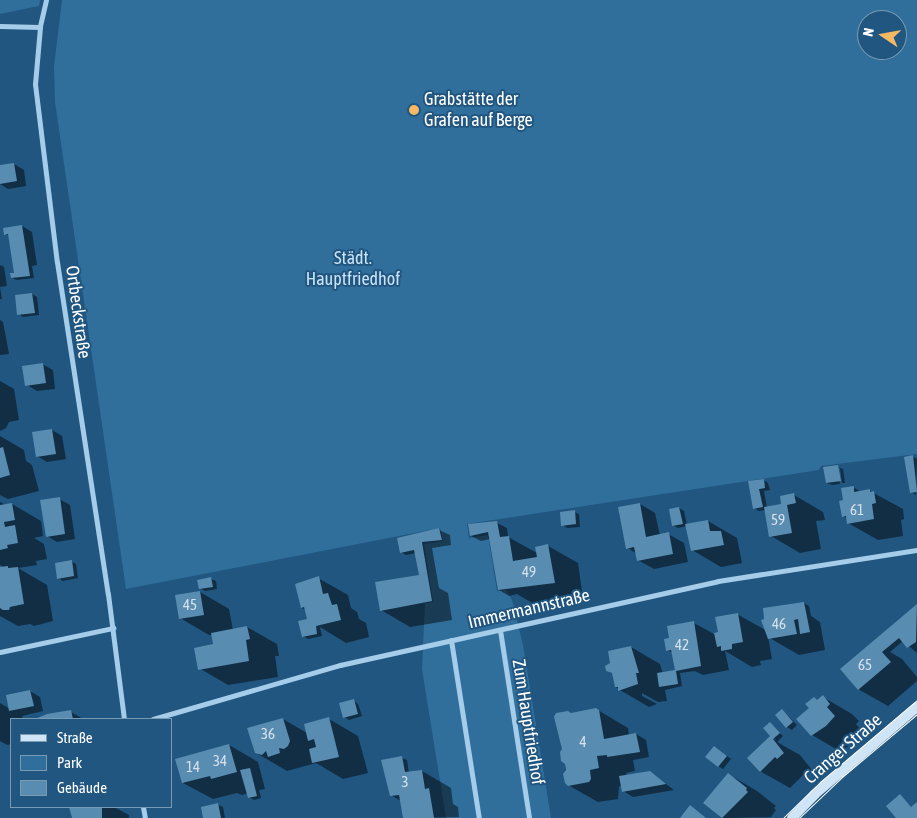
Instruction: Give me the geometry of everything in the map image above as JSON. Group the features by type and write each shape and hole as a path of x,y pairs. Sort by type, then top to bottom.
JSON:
{"main road":[{"name":"Cranger Straße","path":"792,818 829,782 917,707"}],"street":[{"name":"Ortbeckstraße","path":"46,0 40,27 34,84 44,170 113,628 124,718"},
{"path":"0,26 40,27"},
{"name":"Immermannstraße","path":"156,718 340,664 718,581 917,550"},
{"path":"0,652 113,628"},
{"name":"Zum Hauptfriedhof","path":"500,630 529,818"},
{"path":"451,640 480,818"}],"green space":[{"path":"0,0 40,0 39,6 0,14"},
{"name":"Städt. Hauptfriedhof","path":"62,0 917,0 917,454 821,466 819,470 467,524 469,538 488,535 497,591 506,590 512,600 523,645 551,818 446,818 422,669 425,603 433,602 424,544 443,541 440,528 126,589 55,102 54,67"}],"building":[{"path":"14,163 17,181 0,184 0,165"},
{"path":"22,225 30,276 11,278 10,273 14,273 8,234 4,235 3,228"},
{"path":"32,293 35,313 17,315 15,295"},
{"path":"43,363 46,383 25,386 22,366"},
{"path":"52,429 56,454 36,457 32,432"},
{"path":"3,447 10,475 0,478 0,448"},
{"path":"913,455 917,492 910,493 904,457"},
{"path":"838,465 841,481 826,483 823,467"},
{"path":"764,479 765,488 759,489 763,507 753,509 748,481"},
{"path":"854,486 854,492 870,489 870,492 874,491 876,503 872,504 874,519 847,524 846,516 842,517 839,501 843,500 841,488"},
{"path":"794,493 796,503 787,505 792,533 769,537 764,507 781,504 780,496"},
{"path":"60,497 65,534 46,537 40,500"},
{"path":"12,503 15,520 4,522 5,527 15,525 18,543 7,545 8,548 0,550 0,505"},
{"path":"640,503 646,537 669,532 673,554 637,561 634,547 626,549 618,507"},
{"path":"679,507 683,524 672,526 669,509"},
{"path":"575,510 576,524 561,526 560,512"},
{"path":"708,520 710,531 721,531 724,545 691,551 685,524"},
{"path":"497,521 500,537 509,536 513,561 537,557 535,547 548,544 555,583 498,590 488,532 470,536 468,524"},
{"path":"439,528 442,540 422,542 432,601 380,611 375,582 419,575 414,550 400,553 397,538"},
{"path":"72,560 74,576 57,579 55,563"},
{"path":"8,566 8,568 18,567 24,604 10,607 9,610 3,610 0,608 0,567"},
{"path":"319,576 323,594 328,593 332,605 337,604 341,620 316,626 317,634 302,637 298,621 307,619 304,607 301,608 295,584"},
{"path":"211,577 213,587 199,589 197,580"},
{"path":"200,591 204,615 179,619 175,595"},
{"path":"804,602 810,632 800,634 798,619 794,620 797,634 768,639 761,620 764,619 763,608"},
{"path":"917,604 916,642 907,648 899,638 882,652 891,662 858,690 840,669"},
{"path":"738,613 743,642 732,644 732,649 721,651 721,646 717,647 714,633 718,632 715,617"},
{"path":"694,621 701,666 676,671 678,684 659,687 657,673 675,670 671,650 666,651 664,639 669,638 667,626"},
{"path":"247,626 250,639 246,640 249,661 198,670 194,648 213,644 211,633"},
{"path":"631,646 639,673 636,673 638,684 618,691 618,687 615,687 612,673 606,671 605,666 610,663 608,651"},
{"path":"30,690 34,706 9,711 6,695"},
{"path":"823,695 830,704 827,707 835,716 826,726 811,736 796,719 809,708 805,704 814,697 817,700"},
{"path":"354,699 358,714 343,718 339,703"},
{"path":"596,708 599,710 604,739 636,733 640,752 607,757 607,755 597,756 599,768 590,770 591,779 589,782 568,786 565,783 563,774 566,770 565,764 561,761 560,752 562,749 554,717 556,713 568,711 571,713"},
{"path":"782,709 793,722 786,728 775,715"},
{"path":"71,710 73,718 37,718 47,714"},
{"path":"329,717 339,757 312,763 309,749 316,747 314,739 308,741 304,724"},
{"path":"283,718 290,741 288,746 284,749 279,748 280,753 268,757 266,751 262,755 255,753 247,728"},
{"path":"770,722 780,733 773,739 784,753 777,759 775,757 760,772 747,758 770,736 763,728"},
{"path":"229,744 237,772 211,779 210,776 182,783 175,759"},
{"path":"714,746 727,756 718,767 705,757"},
{"path":"402,756 405,772 422,770 425,789 429,788 434,818 403,818 399,795 390,796 381,760"},
{"path":"250,768 257,796 248,798 240,770"},
{"path":"650,771 666,784 622,792 619,776"},
{"path":"728,773 747,788 748,792 722,818 703,803"},
{"path":"900,794 911,807 917,802 917,818 896,818 886,806"},
{"path":"218,803 221,818 203,818 201,807"},
{"path":"690,805 706,818 680,818"},
{"path":"69,808 102,808 102,818 72,818"}],"tram line":[{"path":"783,818 820,782 917,700"},
{"path":"799,818 842,777 917,714"}],"place":[{"name":"Grabstätte der Grafen auf Berge","path":"414,110"}]}
